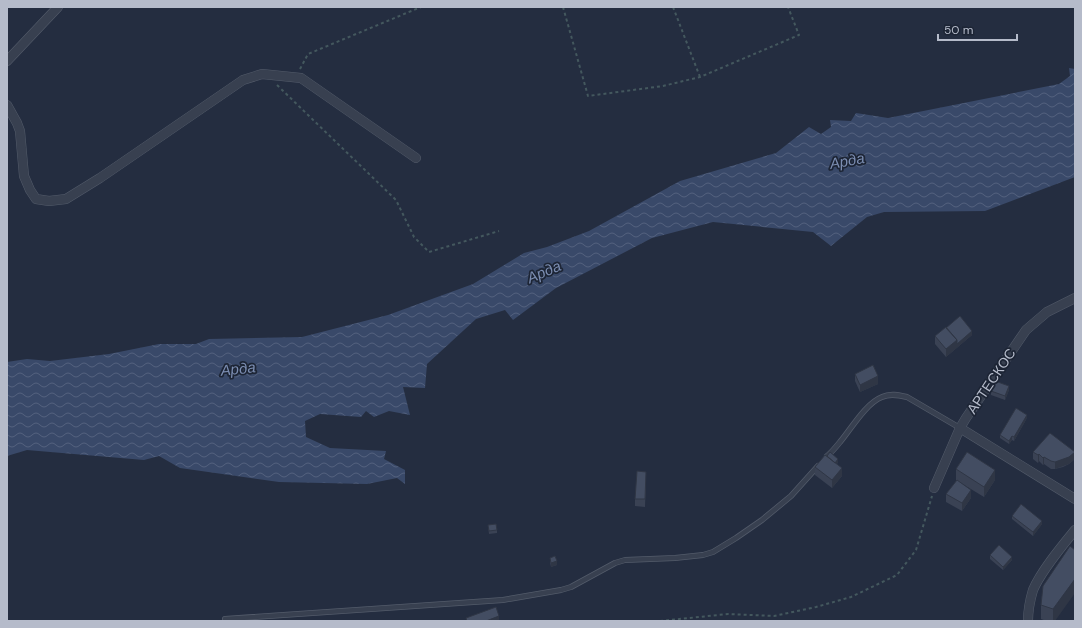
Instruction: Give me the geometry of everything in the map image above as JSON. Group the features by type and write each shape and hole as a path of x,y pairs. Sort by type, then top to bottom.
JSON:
{"street":[{"path":"7,61 58,7"},
{"path":"7,105 17,122 20,131 24,176 30,190 36,199 49,201 66,199 100,178 243,80 262,74 301,78 416,158"},
{"name":"АРТЕСКОС","path":"934,488 960,428 1026,330 1046,312 1075,298"},
{"path":"960,428 1075,499"},
{"path":"1028,621 1028,608 1041,574 1075,530"}],"lane":[{"path":"824,459 839,444 855,422 869,407 882,397 890,395 907,397 960,428"},
{"path":"225,619 503,600 571,588 615,563 625,560 675,558 703,555 713,552 762,520 791,496 820,464"}],"path":[{"path":"301,78 300,69 308,54 421,7"},
{"path":"563,7 588,96 663,86 700,77 799,35 788,7"},
{"path":"673,7 700,77"},
{"path":"266,75 396,200 414,237 429,252 499,231"},
{"path":"660,621 728,614 774,616 816,607 851,597 897,575 916,550 934,488"}],"water":[{"name":"Арда","path":"1069,68 1075,69 1075,177 985,211 884,212 867,217 831,246 813,232 713,222 652,238 556,288 513,320 505,310 476,319 427,364 425,388 403,387 410,415 389,411 374,417 366,411 361,417 320,414 305,421 306,437 330,448 386,451 384,459 405,470 405,484 397,478 367,484 279,482 180,468 159,456 144,460 27,450 7,456 7,362 27,359 50,361 109,354 159,344 196,344 209,339 302,337 388,315 473,284 524,253 547,247 589,231 680,181 776,153 809,127 821,134 831,127 830,120 851,121 856,113 888,118 1059,84 1070,76"}],"building":[{"path":"960,316 972,331 957,344 957,340 946,328"},
{"path":"946,327 957,340 946,349 935,336"},
{"path":"873,365 878,376 860,385 855,374"},
{"path":"995,381 1009,386 1005,396 991,391"},
{"path":"1016,408 1027,415 1014,437 1012,436 1009,441 1000,435"},
{"path":"1050,433 1075,452 1069,457 1055,462 1044,457 1043,458 1039,454 1038,455 1033,452"},
{"path":"830,452 838,459 835,463 827,456"},
{"path":"967,452 995,470 984,487 956,469"},
{"path":"825,455 842,468 832,480 815,467"},
{"path":"637,471 646,472 645,499 635,499"},
{"path":"957,480 971,490 962,503 946,494"},
{"path":"1021,504 1042,521 1033,532 1012,516"},
{"path":"496,524 497,530 489,531 488,525"},
{"path":"999,545 1012,557 1003,567 990,555"},
{"path":"1070,546 1075,550 1075,579 1053,609 1041,605 1043,586"},
{"path":"555,556 557,561 551,563 550,558"},
{"path":"496,607 499,616 486,621 467,621 466,618"}]}
